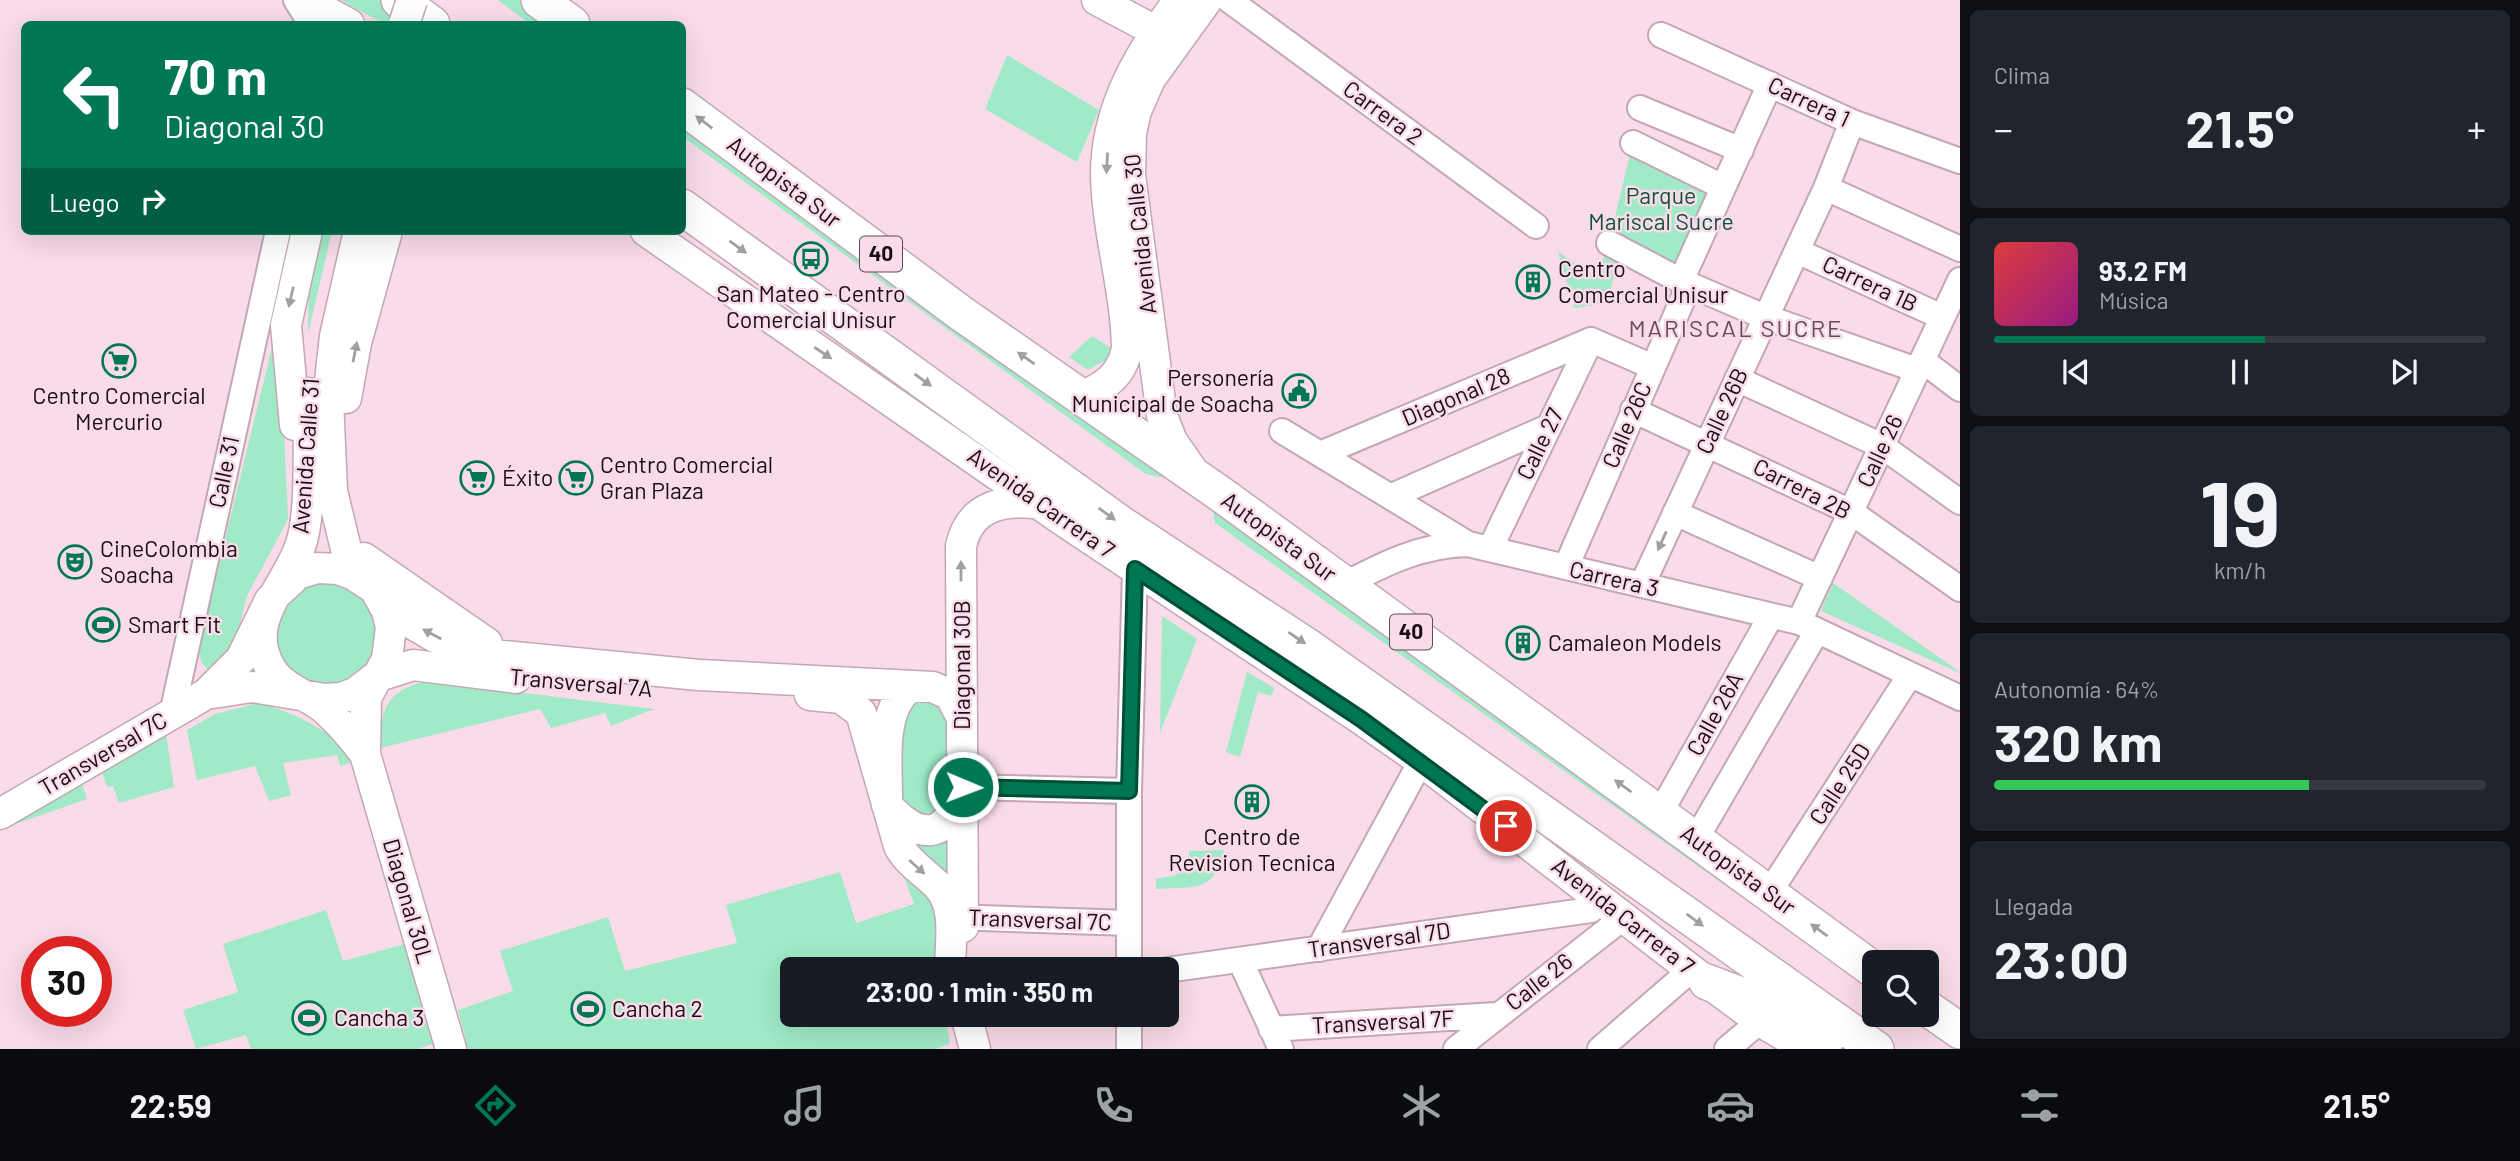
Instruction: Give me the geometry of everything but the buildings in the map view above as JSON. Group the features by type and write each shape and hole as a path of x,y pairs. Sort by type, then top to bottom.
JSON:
{"highway":[{"path":"398,0 428,21"},
{"path":"539,0 568,21"},
{"name":"Autopista Sur","path":"686,109 962,314 1199,479 1862,961"},
{"path":"686,210 1121,524 1310,648 1876,1049"},
{"path":"1699,976 1757,1001 1847,1049"},
{"path":"1939,1016 1960,1030"}],"main road":[{"path":"305,0 344,21"},
{"path":"405,21 412,0"},
{"path":"424,21 430,0"},
{"path":"1097,0 1165,36"},
{"name":"Avenida Calle 30","path":"1179,0 1165,36 1118,103 1107,152 1108,191 1166,428 1199,479"},
{"name":"Avenida Calle 30","path":"1165,36 1207,0"},
{"path":"306,235 288,310 286,348 306,498"},
{"name":"Avenida Calle 31","path":"339,235 320,318 310,378 306,498 301,546 270,600 260,639 264,656 273,672 285,685 325,709 365,754"},
{"name":"Avenida Calle 31","path":"358,235 335,336 328,399 331,480 340,525 352,560 375,589 387,611 391,627 387,659 366,698 365,754"},
{"path":"386,235 356,343 340,427 340,525 370,564 494,647 523,659"},
{"name":"Avenida Carrera 7","path":"652,235 1040,505 1421,761 1699,976 1760,1021 1807,1049"},
{"name":"Avenida Calle 30","path":"1082,397 1106,385 1121,368 1138,321"},
{"name":"Diagonal 30B","path":"952,957 957,918 963,787 964,535 976,517 995,504 1017,501 1040,505"},
{"name":"Transversal 7C","path":"0,814 172,714 216,685 241,659 270,600 298,574 317,568 338,569 352,574 375,589"},
{"name":"Transversal 7A","path":"375,589 392,609 435,637 484,654 699,675 911,686"},
{"name":"Transversal 7A","path":"306,696 341,698 355,693 376,677 400,668 427,664 493,676 676,691 826,695 841,698 861,713 887,805"},
{"name":"Transversal 7C","path":"216,685 252,687 306,696"},
{"path":"957,918 938,886 904,855 887,805 891,716 899,698 911,686 942,689 955,702 962,718"},
{"name":"Diagonal 30L","path":"365,754 451,1049"},
{"path":"887,805 909,826 932,830 949,821 963,787"},
{"path":"1640,880 1699,976"},
{"name":"Diagonal 30B","path":"957,918 962,957"},
{"path":"954,1027 959,1049"},
{"path":"969,1027 975,1049"}],"street":[{"path":"296,0 309,21"},
{"name":"Carrera 2","path":"1229,0 1536,226"},
{"name":"Carrera 1","path":"1661,34 1853,122 1960,161"},
{"name":"Calle 26C","path":"1566,567 1653,367 1723,187 1770,84"},
{"path":"1640,108 1741,149"},
{"name":"Calle 26B","path":"1642,585 1826,188 1853,122"},
{"path":"1633,143 1723,187"},
{"path":"1826,188 1960,249"},
{"name":"Calle 31","path":"172,714 275,240"},
{"path":"1609,243 1685,283 1765,317 1920,365 1960,389"},
{"name":"Carrera 1B","path":"1797,250 1942,317"},
{"name":"Calle 26","path":"1696,839 1808,626 1820,578 1960,280"},
{"path":"1591,340 1653,367"},
{"name":"Calle 27","path":"1479,546 1548,427 1591,340"},
{"name":"Diagonal 28","path":"1320,454 1591,340"},
{"path":"1737,379 1882,446 1960,502"},
{"name":"Carrera 2B","path":"1633,410 1851,512 1960,589"},
{"path":"1392,496 1548,427"},
{"name":"Carrera 3","path":"1282,431 1479,546 1808,626 1960,698"},
{"path":"1675,513 1820,578"},
{"path":"1345,584 1403,555 1440,544 1479,546"},
{"path":"1129,957 1129,791 1135,569"},
{"name":"Calle 26A","path":"1660,813 1771,616"},
{"path":"187,643 192,664 200,676 216,685"},
{"name":"Calle 25D","path":"1769,893 1910,675"},
{"path":"1319,948 1421,761"},
{"path":"963,787 1129,791"},
{"name":"Transversal 7D","path":"1179,968 1591,911"},
{"name":"Calle 26","path":"1464,1046 1496,1015 1624,917"},
{"name":"Transversal 7C","path":"957,918 1129,923"},
{"path":"1240,960 1276,1039"},
{"path":"1600,1049 1699,976"},
{"name":"Transversal 7F","path":"1276,1039 1496,1015"},
{"path":"1727,1049 1760,1021"},
{"path":"1129,1027 1129,1049"}],"green space":[{"path":"341,0 381,0 395,10 390,21 379,21"},
{"path":"498,0 520,0 549,21 526,21"},
{"path":"1007,55 1099,110 1077,162 985,109"},
{"path":"686,123 1169,479 1146,474 686,139"},
{"name":"Parque Mariscal Sucre","path":"1632,146 1717,183 1684,266 1610,238"},
{"path":"321,235 331,235 308,334 309,275"},
{"path":"1609,243 1618,261 1607,303 1574,308 1558,252 1597,277"},
{"path":"279,319 288,519 247,596 232,654 210,672 202,663 198,650"},
{"path":"1092,336 1111,348 1106,360 1088,370 1069,357"},
{"path":"1211,500 1862,974 1862,982 1215,523"},
{"path":"307,580 350,583 379,616 374,662 351,684 305,686 273,652 270,623"},
{"path":"1833,583 1960,672 1960,673 1821,611"},
{"path":"1162,616 1197,639 1160,733"},
{"path":"1247,672 1274,688 1271,696 1258,692 1240,757 1226,752"},
{"path":"426,681 654,709 611,726 605,713 551,728 540,709 380,748 382,723 388,704 401,691"},
{"path":"915,695 946,705 953,797 937,823 899,810 900,721"},
{"path":"259,703 312,724 336,741 356,761 340,766 337,755 283,763 291,795 269,801 255,766 197,780 187,730 215,714"},
{"path":"166,734 174,787 119,803 113,786 107,787 101,770"},
{"path":"82,784 87,799 10,826"},
{"path":"953,831 955,899 905,839"},
{"path":"1224,850 1215,874 1208,881 1192,887 1156,889 1156,879 1176,875 1189,864 1189,851"},
{"path":"840,872 856,923 914,904 902,872 938,902 941,957 780,957 780,1027 947,1027 950,1044 935,1049 468,1049 458,1010 513,991 500,951 608,917 625,971 737,943 726,905"},
{"path":"326,910 343,961 405,944 433,1044 417,1049 251,1049 246,1035 196,1049 183,1010 238,992 223,944"}],"place":[{"name":"San Mateo - Centro Comercial Unisur","path":"811,259"},
{"name":"Centro Comercial Unisur","path":"1533,282"},
{"name":"Centro Comercial Mercurio","path":"119,361"},
{"name":"Personería Municipal de Soacha","path":"1299,391"},
{"name":"Éxito","path":"477,478"},
{"name":"Centro Comercial Gran Plaza","path":"576,478"},
{"name":"CineColombia Soacha","path":"75,562"},
{"name":"Smart Fit","path":"103,625"},
{"name":"Camaleon Models","path":"1523,643"},
{"name":"Centro de Revision Tecnica","path":"1252,802"},
{"name":"Cancha 2","path":"588,1009"},
{"name":"Cancha 3","path":"309,1018"}],"district":[{"name":"MARISCAL SUCRE","path":"1736,329"}],"route":[{"path":"963,787 1129,791 1135,569 1361,719 1506,826"}]}
